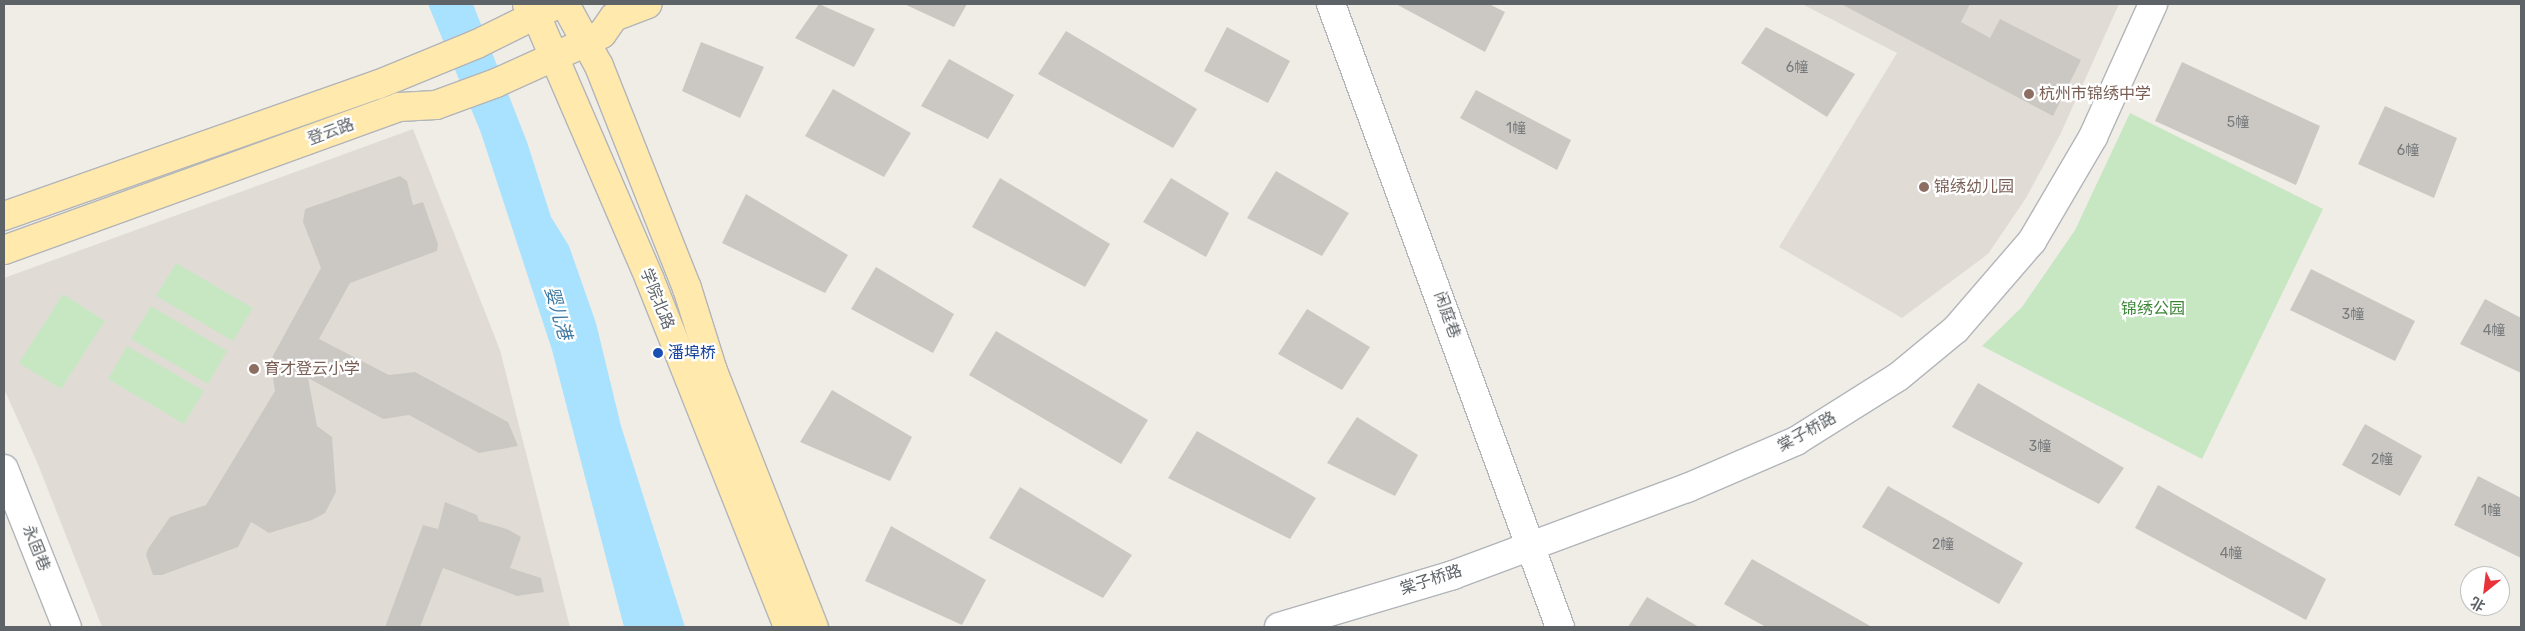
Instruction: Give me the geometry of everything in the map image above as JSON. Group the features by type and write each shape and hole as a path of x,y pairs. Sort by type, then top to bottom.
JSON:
{"main road":[{"name":"学院北路","path":"565,4 584,43 598,66 687,288 713,371 814,627"},
{"name":"登云路","path":"4,250 399,108 436,105 496,83 602,34 614,17 648,4"},
{"name":"学院北路","path":"540,8 552,57 650,280 788,627"},
{"name":"登云路","path":"4,216 404,74 477,44 540,8"}],"street":[{"name":"闲庭巷","path":"1331,4 1532,544 1560,627"},
{"name":"棠子桥路","path":"1279,627 1453,575 1686,488 1796,441 1898,377 1956,329 2032,241 2093,137 2153,4"},
{"name":"永固巷","path":"4,469 68,627"}],"shaded area":[{"name":"锦绣幼儿园","path":"1802,4 2119,4 2060,135 2026,198 1988,254 1902,318 1779,247 1897,53"},
{"name":"育才登云小学","path":"413,129 500,350 570,627 102,627 37,462 4,389 4,278"}],"green space":[{"name":"锦绣公园","path":"2130,113 2323,209 2202,459 1982,346 2022,307 2075,230"},
{"path":"176,263 253,308 233,341 156,296"},
{"path":"63,294 105,321 61,389 19,363"},
{"path":"151,306 227,351 208,384 131,339"},
{"path":"127,346 204,391 184,424 108,379"}],"water":[{"name":"婴儿港","path":"428,4 473,4 527,142 551,217 569,246 596,323 621,426 685,627 624,627 552,350 481,133"}],"building":[{"path":"819,4 875,29 854,67 795,38"},
{"path":"904,4 967,4 954,27"},
{"path":"1396,4 1489,4 1505,12 1485,52"},
{"path":"1841,4 1970,4 1961,22 1990,38 2000,19 2081,60 2053,116"},
{"path":"1227,27 1290,61 1268,103 1204,71"},
{"path":"1766,27 1855,74 1827,117 1741,63"},
{"path":"1066,31 1197,109 1173,148 1038,74"},
{"path":"701,42 764,67 740,118 682,91"},
{"path":"949,59 1014,95 988,139 921,106"},
{"path":"2182,62 2320,126 2296,185 2155,121"},
{"path":"833,89 911,133 884,177 805,136"},
{"path":"1476,90 1571,140 1557,170 1460,118"},
{"path":"2385,106 2457,138 2434,198 2358,164"},
{"path":"1276,171 1349,213 1322,256 1247,218"},
{"path":"400,176 407,181 413,205 423,202 438,244 437,251 350,283 319,339 389,375 415,372 508,422 518,446 479,453 409,415 383,419 308,378 317,426 332,437 336,492 325,513 312,520 269,533 251,522 238,547 162,575 153,575 146,555 148,549 170,517 206,505 275,391 270,361 321,268 303,222 305,209"},
{"path":"1000,178 1110,244 1085,287 972,227"},
{"path":"1171,178 1229,213 1206,257 1143,222"},
{"path":"746,194 848,255 825,293 722,243"},
{"path":"876,267 954,314 933,353 851,309"},
{"path":"2311,269 2415,321 2395,361 2290,310"},
{"path":"2485,299 2521,318 2521,373 2460,344"},
{"path":"1307,309 1370,347 1342,390 1278,354"},
{"path":"996,331 1148,420 1121,464 969,375"},
{"path":"1978,383 2124,468 2099,504 1952,427"},
{"path":"832,390 912,437 890,481 800,442"},
{"path":"1357,417 1418,455 1395,496 1327,463"},
{"path":"2365,424 2422,456 2400,496 2342,465"},
{"path":"1197,431 1316,498 1290,539 1168,478"},
{"path":"2478,476 2521,498 2521,558 2454,525"},
{"path":"2158,485 2326,579 2306,620 2135,528"},
{"path":"1888,486 2023,563 1999,604 1862,527"},
{"path":"1020,487 1132,555 1103,598 989,538"},
{"path":"445,502 477,515 479,521 507,529 521,537 510,568 541,578 544,592 517,596 443,568 420,627 385,627 423,525 438,529"},
{"path":"891,526 986,580 962,625 865,581"},
{"path":"1752,559 1872,627 1766,627 1724,604"},
{"path":"1647,597 1699,627 1628,627"}],"place":[{"name":"杭州市锦绣中学","path":"2029,94"},
{"name":"锦绣幼儿园","path":"1924,187"},
{"name":"潘埠桥","path":"658,353"},
{"name":"育才登云小学","path":"254,369"}]}
